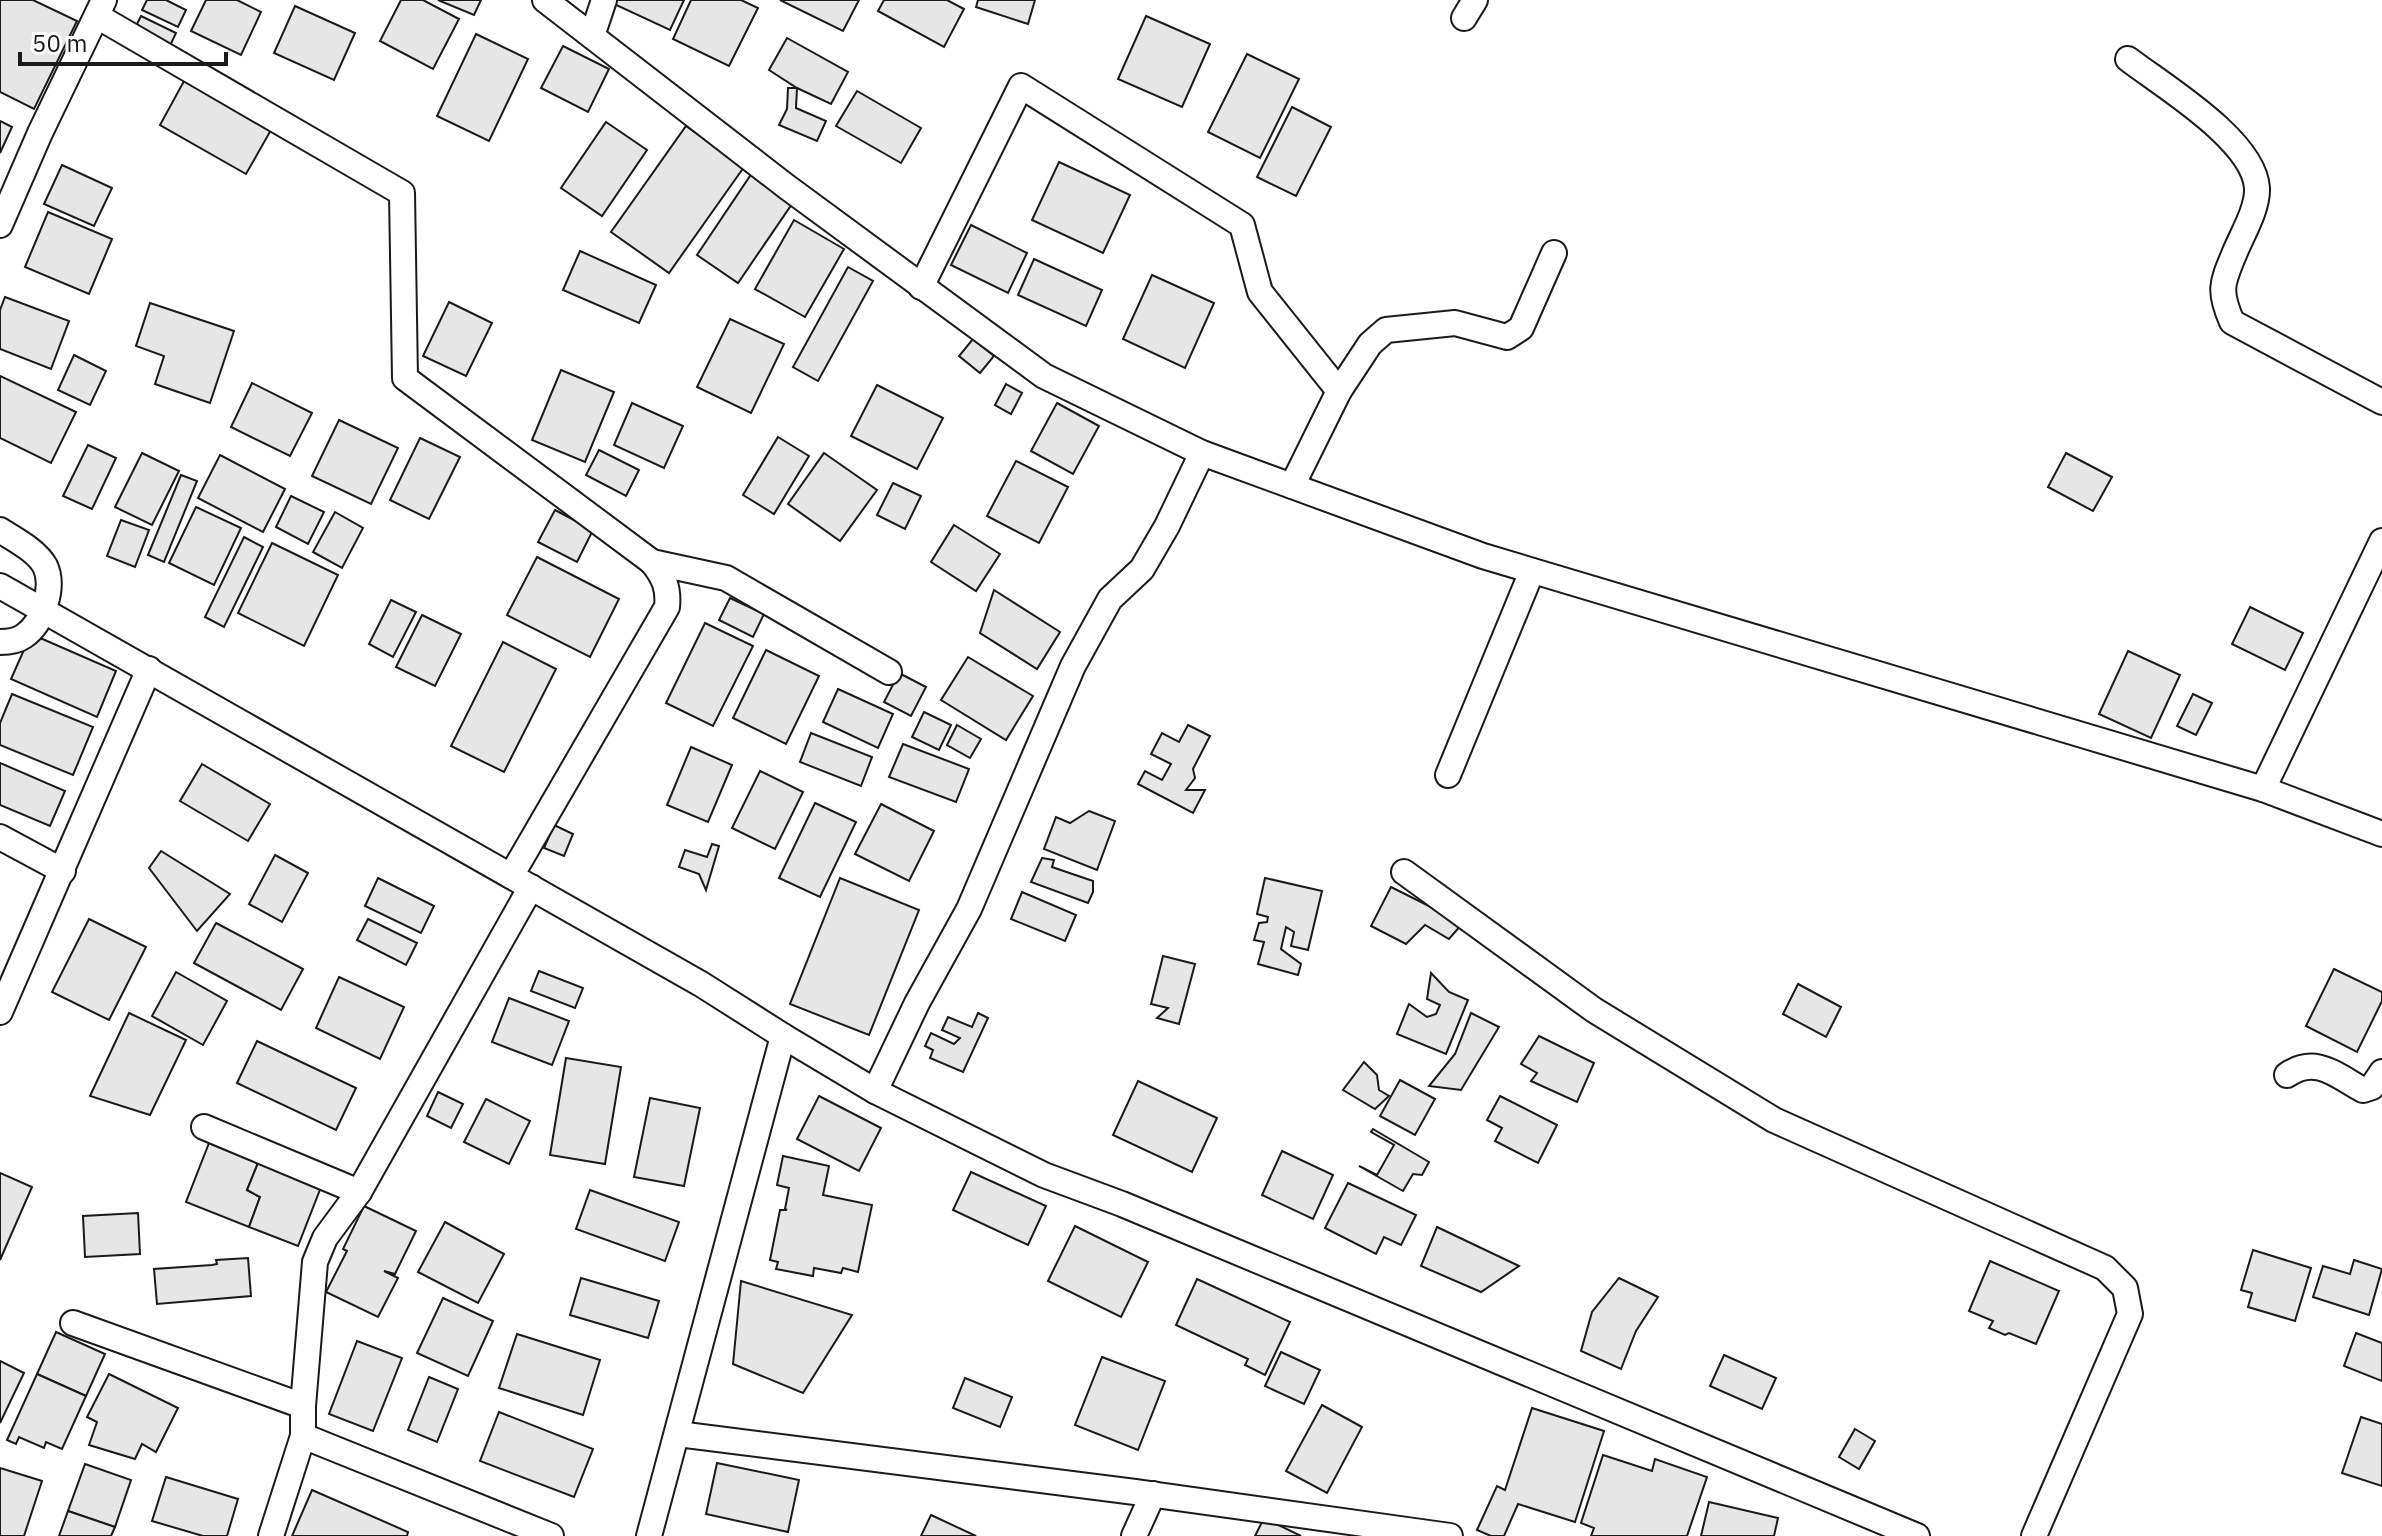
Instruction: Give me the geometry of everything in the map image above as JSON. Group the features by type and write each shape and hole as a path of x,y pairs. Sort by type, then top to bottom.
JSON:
{"street":[{"path":"545,0 787,187 1044,376 1202,453 1483,556 2263,789 2382,834"},
{"path":"592,36 604,0"},
{"path":"0,225 100,8 402,193 405,378 652,562 664,577 668,594 667,607 359,1192 325,1238 315,1262 303,1436 271,1536"},
{"path":"2128,59 2220,127 2254,174 2258,190 2223,282 2222,301 2232,322 2382,402"},
{"path":"921,287 1021,86 1242,225 1260,292 1339,391"},
{"path":"1292,486 1339,391 1370,344 1386,330 1455,323 1507,337 1521,328 1554,253"},
{"path":"875,1091 917,1003 969,909 1073,666 1110,599 1142,569 1167,526 1202,453"},
{"path":"0,530 34,553 46,569 49,589 32,629 23,637 0,642"},
{"path":"2263,789 2382,541"},
{"path":"652,562 726,578 889,672"},
{"path":"1448,775 1532,571"},
{"path":"0,586 701,984 875,1091 1044,1175 1136,1210 1917,1536"},
{"path":"0,1012 149,669"},
{"path":"0,837 63,871"},
{"path":"1404,872 1594,1010 1774,1120 2105,1268 2125,1288 2130,1314 2034,1536"},
{"path":"649,1536 783,1036"},
{"path":"2287,1075 2298,1067 2314,1065 2363,1090 2372,1087 2382,1072"},
{"path":"204,1127 359,1192"},
{"path":"73,1323 303,1406"},
{"path":"678,1434 1153,1494 1450,1536"},
{"path":"303,1436 551,1536"},
{"path":"1134,1536 1153,1494"}],"building":[{"path":"0,0 33,0 77,21 34,109 0,92"},
{"path":"147,0 166,0 186,10 178,27 142,10"},
{"path":"206,0 237,0 261,12 241,55 191,31"},
{"path":"401,0 423,0 459,19 433,69 380,41"},
{"path":"438,0 481,0 474,15"},
{"path":"615,0 684,0 670,30 614,4"},
{"path":"691,0 741,0 758,8 729,66 673,39"},
{"path":"780,0 859,0 843,31"},
{"path":"884,0 947,0 964,9 944,47 878,11"},
{"path":"978,0 1035,0 1028,24 976,7"},
{"path":"295,6 355,33 334,80 274,53"},
{"path":"141,16 176,33 169,48 134,30"},
{"path":"1146,16 1210,44 1182,107 1118,79"},
{"path":"476,34 528,59 489,141 437,116"},
{"path":"787,38 848,72 831,104 769,70"},
{"path":"563,46 609,69 588,112 541,88"},
{"path":"1247,54 1299,79 1260,158 1208,132"},
{"path":"184,81 271,130 246,174 160,125"},
{"path":"788,88 797,88 796,108 826,121 817,141 779,125 787,109"},
{"path":"857,91 921,128 901,163 836,126"},
{"path":"1292,107 1331,127 1296,196 1257,177"},
{"path":"0,121 12,127 0,153"},
{"path":"606,122 647,150 602,216 561,188"},
{"path":"686,126 744,167 669,273 611,232"},
{"path":"1059,162 1130,195 1103,253 1032,220"},
{"path":"62,165 112,188 94,226 44,204"},
{"path":"752,173 794,201 738,283 697,255"},
{"path":"48,212 112,239 89,294 25,267"},
{"path":"794,220 844,249 805,317 755,289"},
{"path":"971,225 1027,253 1008,293 951,265"},
{"path":"580,251 656,285 639,323 563,290"},
{"path":"1034,259 1102,290 1086,326 1018,295"},
{"path":"848,267 873,281 818,381 793,367"},
{"path":"1152,275 1214,303 1185,368 1123,339"},
{"path":"5,297 69,321 51,369 0,349 0,310"},
{"path":"449,302 492,323 466,376 423,356"},
{"path":"150,303 234,331 210,403 155,384 164,356 136,346"},
{"path":"730,319 784,344 751,413 697,387"},
{"path":"973,339 994,356 980,373 959,356"},
{"path":"74,355 106,371 90,405 58,390"},
{"path":"561,370 614,392 585,462 532,440"},
{"path":"0,376 76,412 51,463 0,438"},
{"path":"252,383 312,413 290,456 231,427"},
{"path":"1006,384 1022,393 1011,414 995,405"},
{"path":"877,385 943,418 917,469 851,436"},
{"path":"632,403 683,426 664,468 614,445"},
{"path":"1057,403 1099,426 1073,474 1031,451"},
{"path":"339,420 398,448 371,504 312,476"},
{"path":"778,437 809,456 774,514 743,495"},
{"path":"420,438 460,457 429,519 390,500"},
{"path":"88,445 116,458 92,509 63,496"},
{"path":"599,450 639,470 626,496 586,475"},
{"path":"142,453 179,471 152,525 115,507"},
{"path":"824,453 877,490 840,541 788,504"},
{"path":"2066,453 2112,477 2093,511 2048,487"},
{"path":"220,455 285,489 263,532 198,498"},
{"path":"1016,461 1068,487 1039,543 987,516"},
{"path":"181,475 197,481 164,562 148,555"},
{"path":"893,483 921,496 905,529 877,515"},
{"path":"291,496 324,512 308,544 276,527"},
{"path":"196,507 241,528 214,585 169,563"},
{"path":"555,510 593,530 577,562 538,542"},
{"path":"335,512 363,528 342,568 313,552"},
{"path":"121,520 149,530 135,567 107,556"},
{"path":"954,525 1000,554 976,591 931,562"},
{"path":"244,537 263,547 224,627 205,617"},
{"path":"272,543 338,575 304,646 238,613"},
{"path":"537,557 619,599 590,657 507,615"},
{"path":"994,590 1060,632 1037,669 980,633"},
{"path":"730,598 764,614 753,637 719,620"},
{"path":"391,600 416,612 393,657 369,644"},
{"path":"2250,607 2303,633 2285,670 2232,644"},
{"path":"422,615 461,634 435,686 396,667"},
{"path":"705,623 753,646 713,726 666,703"},
{"path":"31,634 116,671 97,717 11,679"},
{"path":"503,642 556,669 504,772 451,746"},
{"path":"766,650 819,676 786,744 733,718"},
{"path":"2128,651 2180,675 2151,738 2099,714"},
{"path":"968,657 1033,696 1006,740 941,700"},
{"path":"899,673 926,687 911,716 884,702"},
{"path":"838,689 893,714 878,748 823,722"},
{"path":"12,694 93,727 73,775 0,745 0,723"},
{"path":"2193,694 2212,703 2196,735 2177,726"},
{"path":"924,712 951,725 939,750 912,737"},
{"path":"957,725 981,739 970,758 947,745"},
{"path":"1188,725 1210,736 1193,769 1195,778 1186,790 1205,790 1193,813 1138,784 1145,771 1162,780 1171,764 1151,754 1162,733 1179,742"},
{"path":"811,733 872,757 861,786 800,762"},
{"path":"903,744 969,769 956,802 889,777"},
{"path":"691,747 732,765 708,822 667,805"},
{"path":"0,763 65,791 50,826 0,805"},
{"path":"202,764 270,804 248,841 180,801"},
{"path":"760,771 803,792 775,849 732,828"},
{"path":"815,803 856,822 820,897 779,878"},
{"path":"881,804 934,831 909,881 855,854"},
{"path":"1089,811 1115,821 1097,870 1044,849 1056,817 1070,823"},
{"path":"554,825 573,834 564,856 544,848"},
{"path":"712,844 719,846 706,890 699,874 679,867 685,850 707,857"},
{"path":"161,851 230,894 197,931 149,868"},
{"path":"275,855 308,873 282,922 249,904"},
{"path":"1042,858 1054,860 1052,867 1093,881 1093,892 1088,903 1031,882"},
{"path":"378,878 434,906 421,933 365,906"},
{"path":"840,878 919,910 869,1035 790,1004"},
{"path":"1265,878 1322,891 1308,950 1291,946 1294,932 1286,927 1281,949 1301,964 1298,975 1258,964 1264,942 1254,940 1259,923 1267,922 1268,917 1257,914"},
{"path":"1391,887 1463,923 1449,939 1425,925 1406,944 1371,926"},
{"path":"1022,892 1076,915 1065,941 1011,919"},
{"path":"89,919 146,947 109,1020 52,992"},
{"path":"368,919 417,943 406,965 357,940"},
{"path":"216,923 303,969 281,1010 194,963"},
{"path":"1163,956 1195,964 1179,1024 1157,1018 1168,1008 1151,1004"},
{"path":"2334,969 2382,992 2382,1001 2357,1052 2306,1026"},
{"path":"539,971 583,988 575,1008 531,991"},
{"path":"176,972 227,1001 203,1045 152,1016"},
{"path":"1431,973 1449,992 1468,1000 1446,1054 1397,1034 1409,1004 1427,1017 1436,1014 1440,1005 1427,999"},
{"path":"339,977 404,1007 380,1059 316,1028"},
{"path":"1798,984 1841,1007 1826,1037 1783,1014"},
{"path":"509,998 569,1021 552,1065 492,1042"},
{"path":"129,1013 186,1040 150,1115 90,1096"},
{"path":"978,1013 988,1018 963,1072 930,1058 933,1050 925,1046 931,1033 954,1044 960,1038 942,1030 948,1017 972,1027"},
{"path":"1471,1013 1499,1027 1461,1090 1429,1086 1455,1054"},
{"path":"1539,1036 1594,1063 1577,1102 1531,1081 1537,1073 1521,1064"},
{"path":"257,1041 356,1088 336,1130 237,1083"},
{"path":"566,1058 621,1067 605,1164 550,1155"},
{"path":"1364,1062 1377,1075 1379,1090 1389,1096 1375,1109 1343,1090"},
{"path":"1400,1080 1435,1099 1415,1135 1380,1116"},
{"path":"1138,1081 1217,1118 1192,1172 1113,1135"},
{"path":"438,1092 463,1104 451,1128 427,1116"},
{"path":"819,1096 881,1128 859,1171 797,1139"},
{"path":"1500,1096 1557,1125 1538,1163 1495,1141 1502,1128 1487,1120"},
{"path":"650,1098 700,1108 684,1186 634,1177"},
{"path":"486,1099 530,1121 509,1164 464,1142"},
{"path":"1373,1129 1429,1162 1422,1175 1413,1174 1403,1191 1359,1166 1377,1175 1394,1145 1371,1132"},
{"path":"209,1143 258,1163 247,1190 260,1197 249,1227 186,1202"},
{"path":"1282,1151 1333,1175 1313,1219 1262,1195"},
{"path":"783,1156 829,1166 823,1195 872,1205 858,1272 843,1268 841,1273 814,1268 813,1276 776,1269 778,1262 770,1260 780,1210 787,1210 789,1188 777,1185"},
{"path":"258,1163 321,1187 298,1246 249,1227 260,1197 247,1190"},
{"path":"971,1172 1046,1206 1028,1245 953,1210"},
{"path":"0,1173 32,1187 0,1260"},
{"path":"1348,1183 1416,1215 1401,1245 1384,1237 1376,1254 1325,1228"},
{"path":"590,1190 679,1222 665,1261 576,1229"},
{"path":"364,1206 416,1231 395,1274 384,1271 398,1278 378,1317 326,1292 347,1251 343,1249"},
{"path":"138,1213 140,1254 85,1257 83,1216"},
{"path":"445,1222 504,1254 478,1303 418,1272"},
{"path":"1075,1226 1148,1262 1121,1317 1048,1281"},
{"path":"1437,1227 1519,1266 1481,1292 1421,1266"},
{"path":"2253,1250 2311,1268 2295,1321 2248,1307 2252,1293 2241,1290"},
{"path":"248,1258 251,1296 157,1304 154,1269 212,1265 217,1264 216,1260"},
{"path":"2354,1260 2382,1269 2369,1315 2313,1297 2323,1266 2350,1274"},
{"path":"1990,1261 2059,1291 2036,1344 1989,1328 1993,1321 1969,1311"},
{"path":"581,1278 659,1301 648,1338 570,1315"},
{"path":"1619,1278 1658,1297 1636,1331 1621,1369 1581,1351 1592,1312"},
{"path":"1197,1279 1290,1322 1265,1375 1245,1365 1248,1359 1176,1325"},
{"path":"741,1281 852,1315 803,1393 733,1364"},
{"path":"443,1298 493,1321 468,1376 417,1353"},
{"path":"56,1332 105,1354 86,1396 37,1374"},
{"path":"2356,1333 2382,1343 2382,1381 2344,1366"},
{"path":"517,1334 600,1360 583,1415 499,1388"},
{"path":"357,1341 402,1358 373,1431 329,1414"},
{"path":"1281,1352 1320,1370 1304,1404 1265,1386"},
{"path":"1724,1355 1776,1378 1762,1409 1710,1386"},
{"path":"1102,1357 1165,1381 1138,1450 1075,1425"},
{"path":"0,1361 24,1373 0,1423"},
{"path":"37,1374 86,1396 62,1449 46,1442 44,1448 19,1437 16,1444 7,1440"},
{"path":"109,1374 178,1408 156,1452 142,1444 135,1459 89,1445 97,1422 87,1417"},
{"path":"429,1377 458,1389 437,1442 408,1430"},
{"path":"965,1378 1012,1397 1000,1427 953,1408"},
{"path":"1322,1405 1362,1427 1327,1493 1286,1471"},
{"path":"1532,1408 1604,1431 1575,1522 1518,1504 1504,1536 1491,1536 1477,1530 1497,1486 1505,1490"},
{"path":"499,1412 593,1449 574,1497 480,1461"},
{"path":"2361,1417 2382,1424 2382,1486 2342,1473"},
{"path":"1855,1429 1875,1441 1859,1469 1839,1457"},
{"path":"1603,1455 1652,1471 1655,1459 1707,1477 1687,1536 1591,1536 1594,1528 1581,1523"},
{"path":"717,1463 799,1480 788,1532 706,1514"},
{"path":"85,1464 131,1480 115,1527 68,1511"},
{"path":"0,1468 42,1481 24,1536 0,1536"},
{"path":"166,1477 238,1499 227,1536 203,1536 152,1521"},
{"path":"312,1490 408,1532 407,1536 292,1536"},
{"path":"1709,1502 1778,1518 1774,1536 1701,1536"},
{"path":"68,1511 115,1527 111,1536 59,1536"},
{"path":"931,1515 976,1536 921,1536"},
{"path":"1264,1518 1301,1536 1255,1536"}]}
